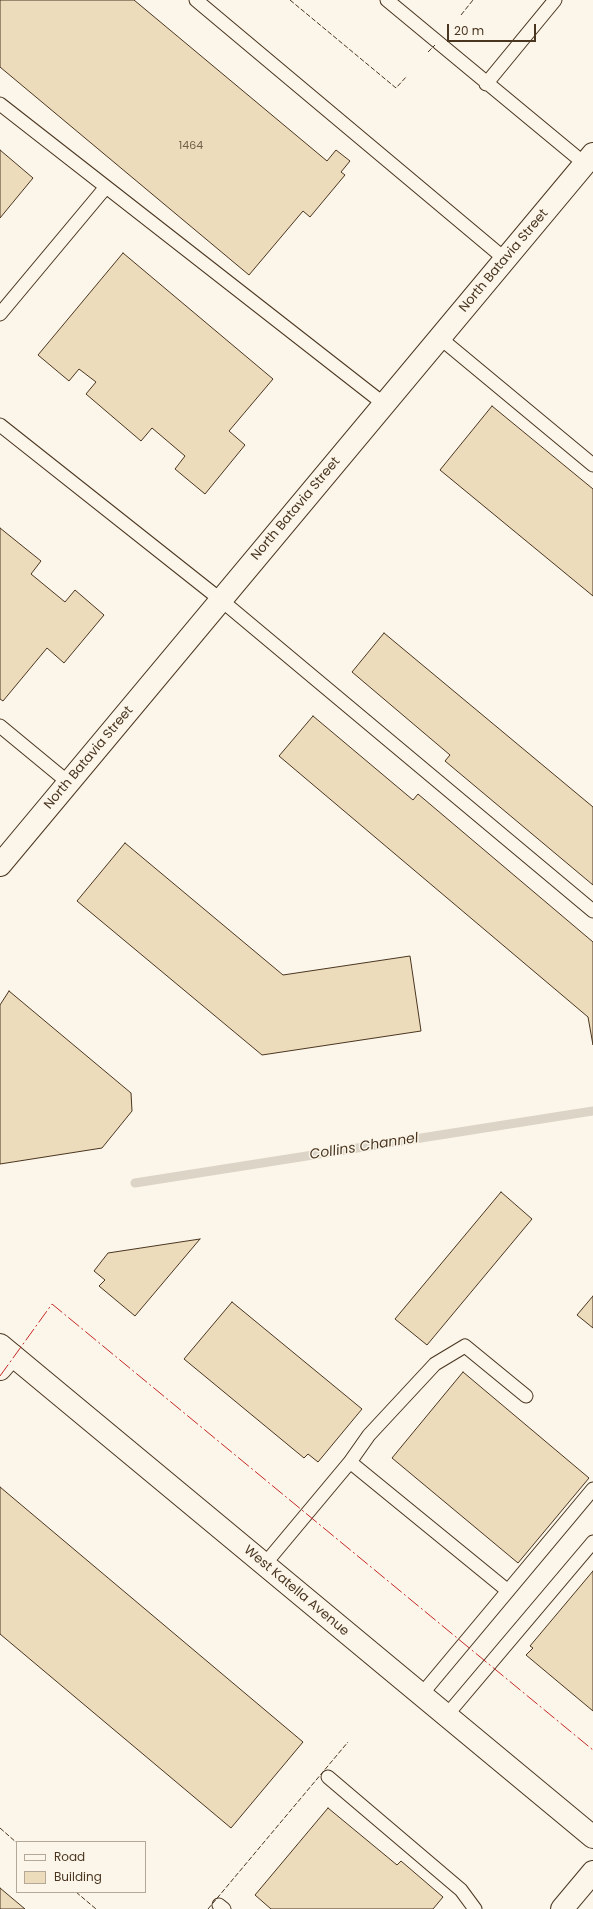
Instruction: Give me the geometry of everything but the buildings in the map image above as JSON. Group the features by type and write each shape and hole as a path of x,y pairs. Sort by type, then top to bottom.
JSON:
{"street":[{"name":"North Batavia Street","path":"0,865 589,159"},
{"name":"West Katella Avenue","path":"4,1356 264,1564 593,1837"},
{"path":"562,1909 593,1872"}],"lane":[{"path":"196,0 505,259"},
{"path":"387,0 486,84 589,159"},
{"path":"486,84 555,0"},
{"path":"0,104 384,404"},
{"path":"0,314 106,187"},
{"path":"440,338 593,465"},
{"path":"0,425 221,600 593,910"},
{"path":"0,726 69,783"},
{"path":"264,1564 350,1462 369,1435 434,1364 465,1346 526,1396"},
{"path":"350,1462 508,1591"},
{"path":"421,1695 593,1489"},
{"path":"446,1716 593,1542"},
{"path":"328,1777 461,1890 476,1909"}],"waterway":[{"name":"Collins Channel","path":"135,1183 593,1111"}],"fence":[{"path":"290,0 396,88 407,76"},
{"path":"461,15 473,0"},
{"path":"428,52 435,45"},
{"path":"208,1909 348,1742"},
{"path":"0,1828 16,1842"},
{"path":"77,1893 96,1909"}],"power":[{"path":"0,1376 52,1304 593,1750"}]}
